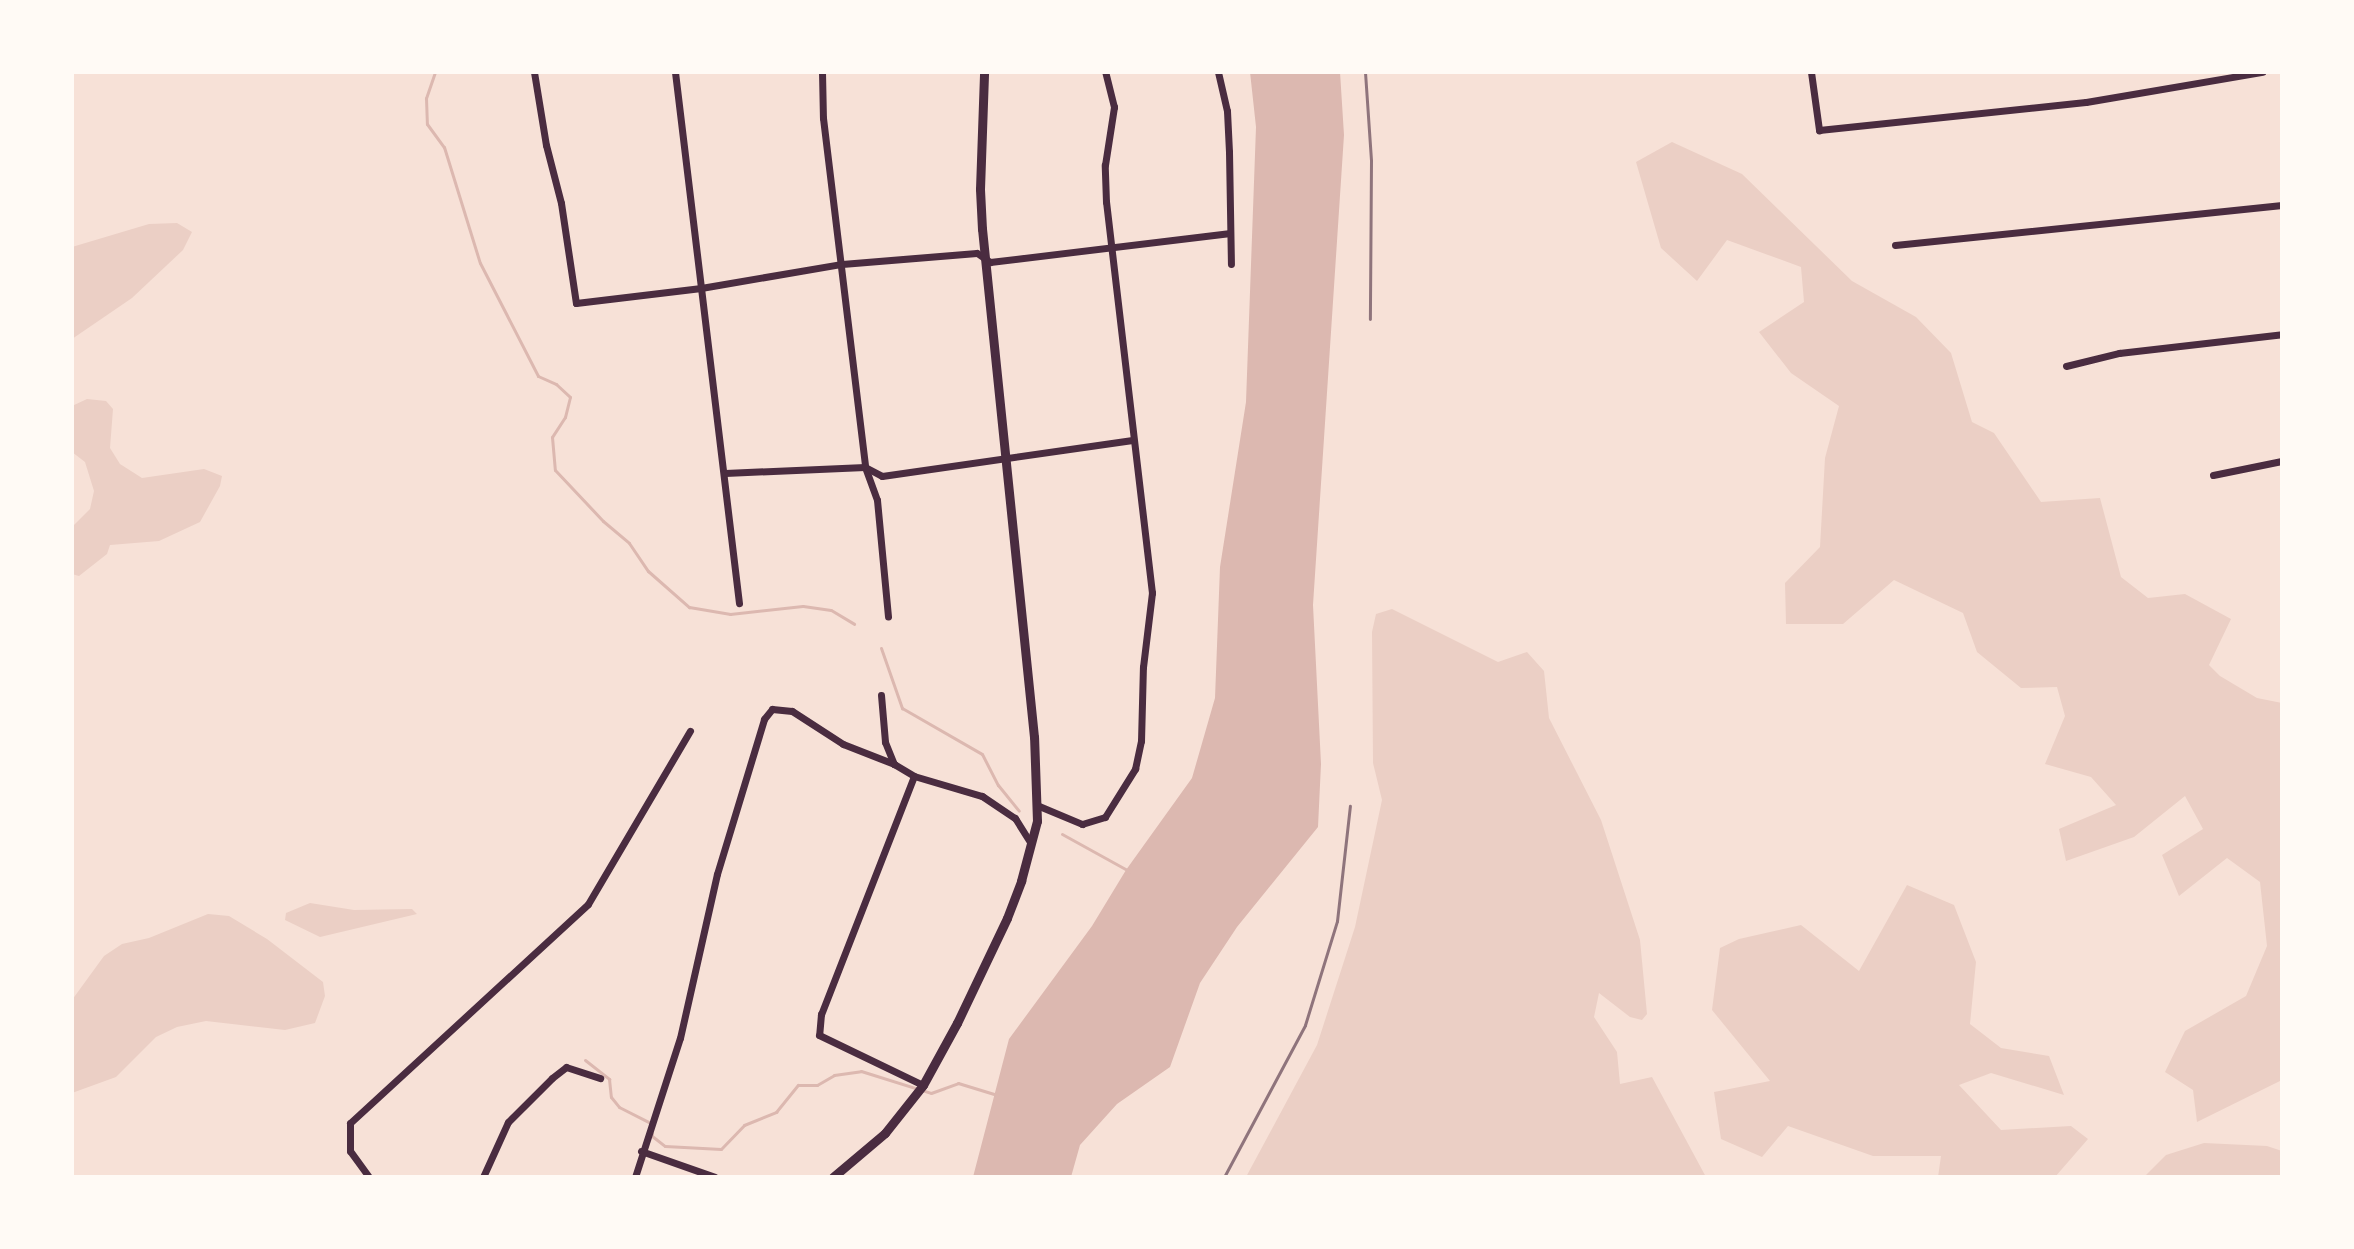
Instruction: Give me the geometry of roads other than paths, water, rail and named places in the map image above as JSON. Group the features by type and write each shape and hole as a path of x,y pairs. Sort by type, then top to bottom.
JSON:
{"main road":[{"path":"833,1177 906,1110 923,1085 957,1023 1007,918 1021,881 1039,806 985,258 980,189 984,72"}],"street":[{"path":"534,72 546,145 561,203 576,303 701,288 842,264 977,253 990,262 1228,233"},
{"path":"675,72 739,603"},
{"path":"822,72 823,118 865,467 877,500 888,616"},
{"path":"1039,806 1082,824 1105,817 1135,769 1141,741 1143,667 1152,593 1112,246 1105,165 1114,107 1105,72"},
{"path":"1218,72 1227,111 1231,264"},
{"path":"1811,72 1819,130 2086,102 2262,72"},
{"path":"1895,245 2282,205"},
{"path":"2066,366 2119,353 2282,334"},
{"path":"725,473 865,467 882,476 1132,440"},
{"path":"2213,475 2282,461"},
{"path":"881,695 885,742 894,764"},
{"path":"635,1177 680,1038 717,874 742,800 764,719 772,709 792,711 843,744 894,764 914,776 982,796 1015,818 1030,842"},
{"path":"369,1177 350,1151 350,1123 588,904 690,731"},
{"path":"914,776 821,1014 819,1035 923,1085"},
{"path":"483,1177 508,1122 552,1078 566,1067 600,1078"},
{"path":"641,1151 715,1177"}],"waterway":[{"path":"435,72 426,98 427,124 444,147 480,263 538,376 556,384 570,397 565,417 552,437 555,470 603,521 629,543 648,571 689,607 730,614 803,606 831,610 854,624"},
{"path":"881,648 902,708 982,754 998,785 1019,811"},
{"path":"1062,834 1129,871"},
{"path":"585,1060 609,1079 611,1097 619,1107 649,1122"},
{"path":"652,1133 665,1146 721,1149 744,1125 776,1112 798,1085 817,1085 834,1075 861,1071 931,1093 958,1083 997,1095"}],"railway":[{"path":"1365,72 1371,161 1370,319"},
{"path":"1224,1177 1305,1025 1337,921 1350,806"}]}
